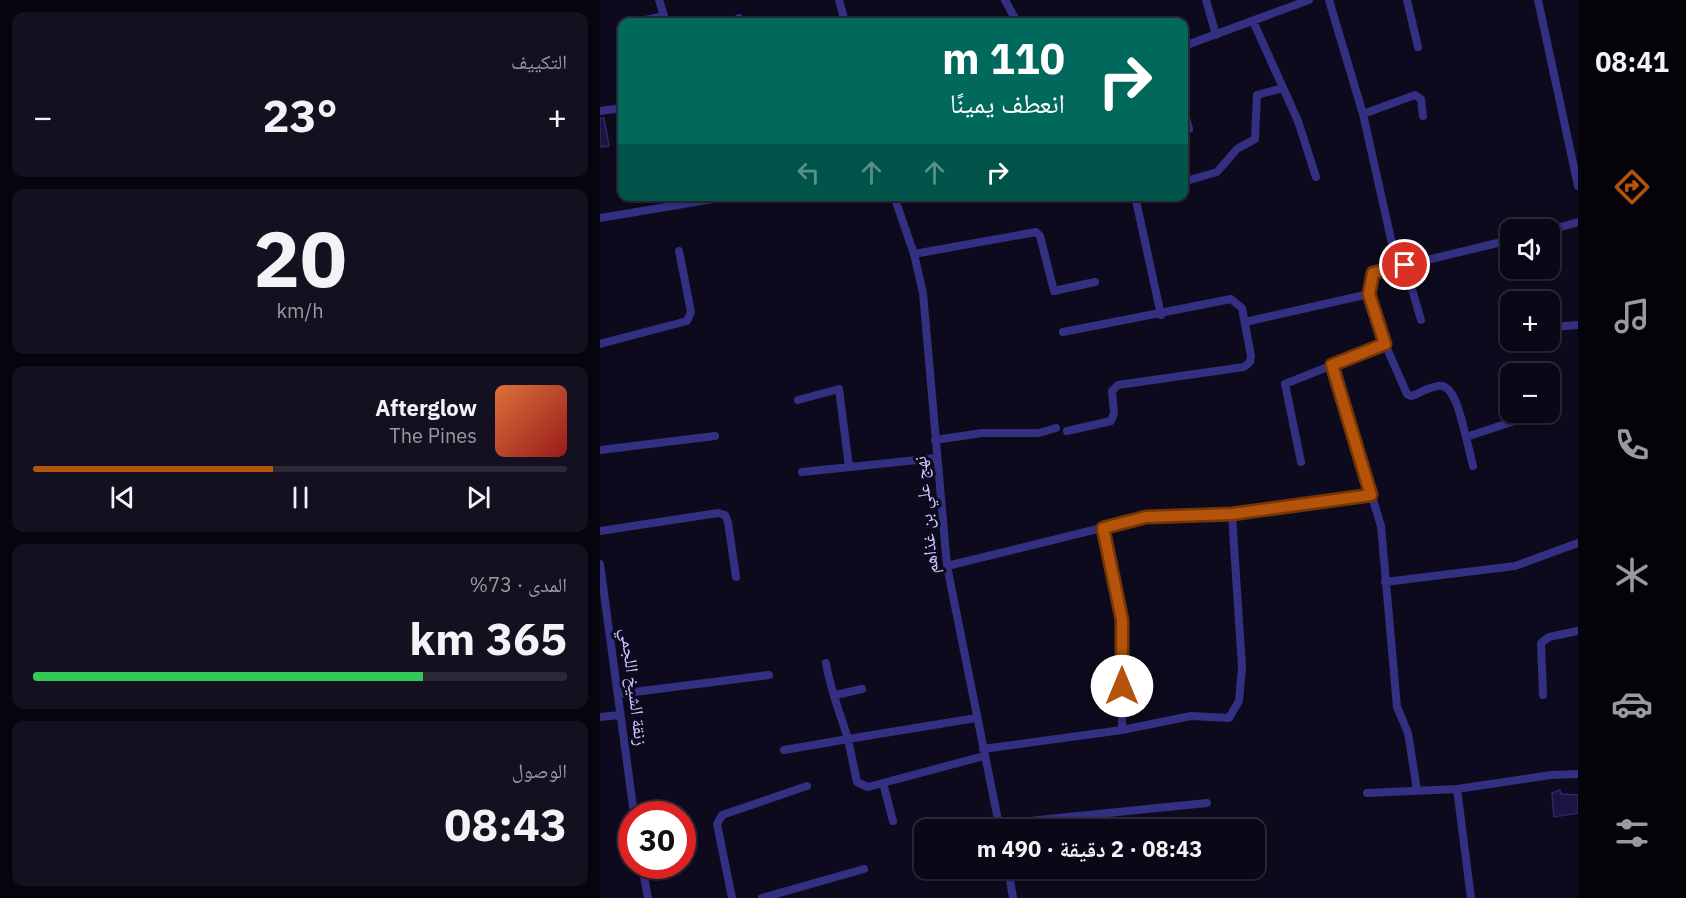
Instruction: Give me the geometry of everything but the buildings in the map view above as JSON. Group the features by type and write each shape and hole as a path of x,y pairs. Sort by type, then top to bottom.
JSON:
{"street":[{"path":"655,18 664,16 659,0"},
{"path":"839,0 844,18"},
{"path":"1005,0 1015,18"},
{"path":"1206,0 1216,35"},
{"path":"1274,0 1277,10"},
{"path":"1188,45 1309,0"},
{"path":"1329,0 1363,114 1401,265 1421,320"},
{"path":"1407,0 1418,47"},
{"path":"1538,0 1578,186"},
{"path":"1253,21 1283,88 1316,177"},
{"path":"1188,180 1217,172 1240,146 1255,139 1257,95 1283,88"},
{"path":"1363,114 1415,95 1421,99 1423,116"},
{"path":"600,111 618,109"},
{"path":"600,218 701,201"},
{"name":"نهج علي بن غذاهم","path":"896,201 914,254 923,293 947,566 997,819"},
{"path":"1136,201 1161,315"},
{"path":"1560,227 1578,222"},
{"path":"914,254 1036,232 1040,236 1054,291 1059,292 1095,282"},
{"path":"1473,466 1454,397 1447,388 1439,386 1411,396 1407,394 1385,344 1369,294 1373,273 1500,242"},
{"path":"600,345 687,321 691,312 679,251"},
{"path":"1245,322 1369,294"},
{"path":"1064,332 1161,315 1231,299 1240,303 1251,359 1244,367 1118,385 1112,391 1114,409 1111,421 1068,431"},
{"path":"1560,326 1578,325"},
{"path":"1301,462 1285,384 1385,344"},
{"path":"1332,365 1381,526 1397,707 1408,733 1417,790"},
{"path":"798,399 839,389 849,467"},
{"path":"1466,437 1509,423"},
{"path":"935,440 982,433 1039,433 1056,428"},
{"path":"600,450 715,436"},
{"path":"802,472 936,458"},
{"path":"947,566 1146,517 1232,514 1371,495"},
{"path":"600,531 718,513 725,515 736,577"},
{"path":"826,663 829,687 836,695 857,782 868,788 983,752 1191,717 1229,718 1239,702 1242,667 1232,514"},
{"path":"1103,528 1122,620 1122,730"},
{"path":"1385,582 1515,567 1578,543"},
{"name":"زنقة الشيخ اللجمي","path":"600,564 604,614 618,694 632,801"},
{"path":"1543,695 1541,643 1549,637 1578,631"},
{"path":"618,694 770,675"},
{"path":"836,695 862,689"},
{"path":"600,717 620,715"},
{"path":"784,750 976,717"},
{"path":"1367,793 1457,789 1542,776 1578,774"},
{"path":"883,783 893,821"},
{"path":"732,898 717,824 722,815 807,786"},
{"path":"1457,789 1471,898"},
{"path":"1068,819 1207,803"},
{"path":"762,898 864,869"},
{"path":"644,879 648,898"},
{"path":"1010,879 1013,898"}],"route":[{"path":"1122,686 1122,620 1103,528 1146,517 1180,514 1232,514 1371,495 1332,365 1385,344 1369,294 1373,273 1405,265"}]}
